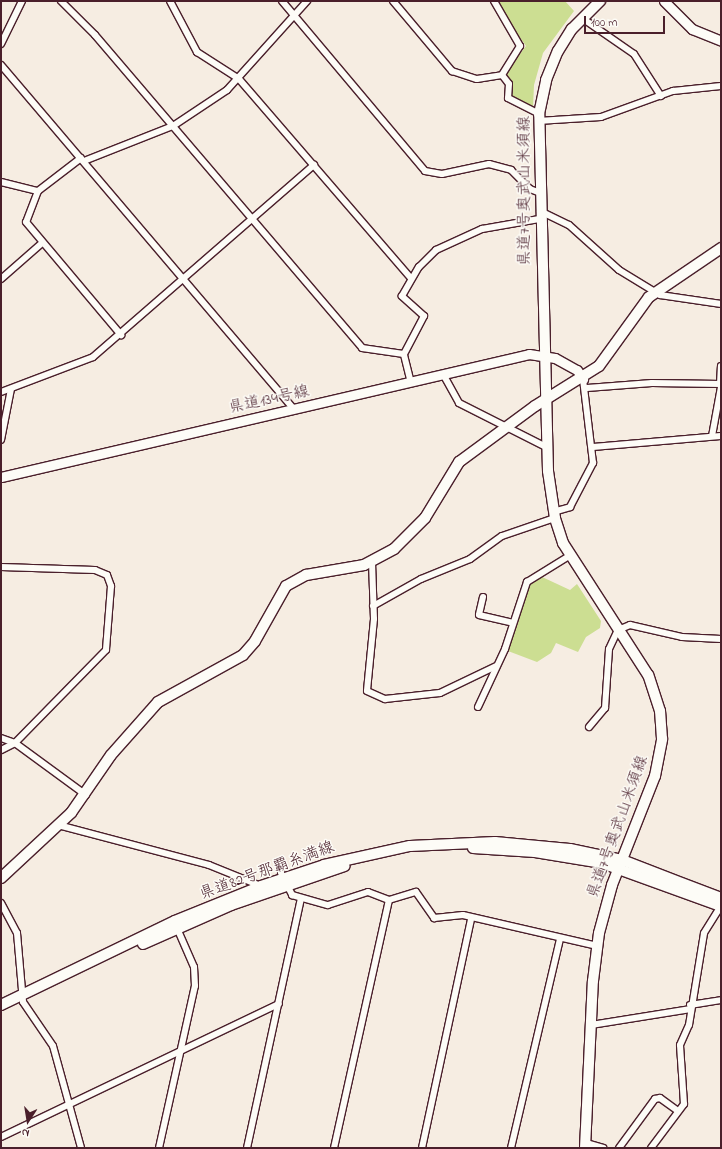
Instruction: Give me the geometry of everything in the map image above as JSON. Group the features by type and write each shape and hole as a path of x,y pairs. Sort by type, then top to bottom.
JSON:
{"main road":[{"name":"県道7号奥武山米須線","path":"586,1146 591,1025 597,946 620,864 657,771 662,729 651,682 569,556 554,515 546,446 538,192 539,118 552,64 582,18 600,1"},
{"path":"664,1 692,30 721,41"},
{"path":"1,878 58,825 86,795 111,755 158,702 176,690 228,665 249,649 286,586 306,575 372,562 394,550 420,525 459,462 545,400 585,384 656,291 721,248"},
{"path":"544,354 577,370 585,384"},
{"name":"県道134号線","path":"1,477 411,383 443,374 544,354"},
{"name":"県道82号那覇糸満線","path":"1,1013 23,999 175,921 283,878 366,861 456,849 534,852 620,864 721,898"},
{"name":"県道82号那覇糸満線","path":"620,864 721,906"},
{"name":"県道82号那覇糸満線","path":"1,1005 23,999 283,878"}],"street":[{"path":"1,44 22,1"},
{"path":"61,1 95,35 362,348 404,354"},
{"path":"170,1 197,52 239,79 411,278"},
{"path":"282,1 425,171 442,174 473,165 495,165 511,170 530,189 538,192"},
{"path":"121,335 42,243 26,222 38,191 82,159 173,126 239,79 307,1"},
{"path":"393,1 452,71 477,79 502,75 520,46 494,1"},
{"path":"582,18 634,54 660,96"},
{"path":"1,65 185,277 295,410"},
{"path":"502,75 509,84 508,98 539,118 601,117 673,91 721,86"},
{"path":"1,392 93,357 121,335 185,277 314,166"},
{"path":"1,182 38,191"},
{"path":"411,383 404,354 424,316 402,296 411,278 436,250 474,232 539,215 569,225 619,270 668,298 721,304"},
{"path":"1,279 42,243"},
{"path":"712,436 721,385 721,366"},
{"path":"443,374 459,403 546,446"},
{"path":"373,606 421,579 470,559 502,536 570,507 593,463 593,447 585,384 652,383 721,385"},
{"path":"1,440 11,389"},
{"path":"593,447 721,436"},
{"path":"478,707 513,623 527,582 569,556"},
{"path":"372,562 373,606 364,686 372,696 392,699 440,693 496,666"},
{"path":"1,567 95,570 107,575 111,586 106,650 15,742 1,750"},
{"path":"483,597 479,615 513,623"},
{"path":"588,727 605,708 609,649 618,630 630,626 682,637 721,639"},
{"path":"1,738 15,742 86,795"},
{"path":"58,825 209,865 261,886"},
{"path":"283,878 292,896 328,905 368,892 389,900 416,892 434,918 463,915 597,946"},
{"path":"247,1148 301,899"},
{"path":"334,1148 389,900"},
{"path":"1,903 17,933 23,999 53,1046 81,1148"},
{"path":"651,1148 685,1099 680,1045 689,1025 690,1007 704,933 721,906"},
{"path":"422,1148 471,918"},
{"path":"160,1148 182,1052 196,976 178,928"},
{"path":"511,1148 560,938"},
{"path":"591,1025 721,1000"},
{"path":"1,1137 182,1052 279,1004"},
{"path":"619,1148 655,1099 660,1098 678,1111"},
{"path":"586,1146 603,1148"}],"green space":[{"path":"499,1 565,1 574,11 543,53 534,85 533,107 510,96 510,79 504,74 526,46 507,20"},
{"path":"540,576 570,590 577,584 601,621 600,628 586,637 578,652 556,643 551,653 537,662 508,651 529,585"}]}
